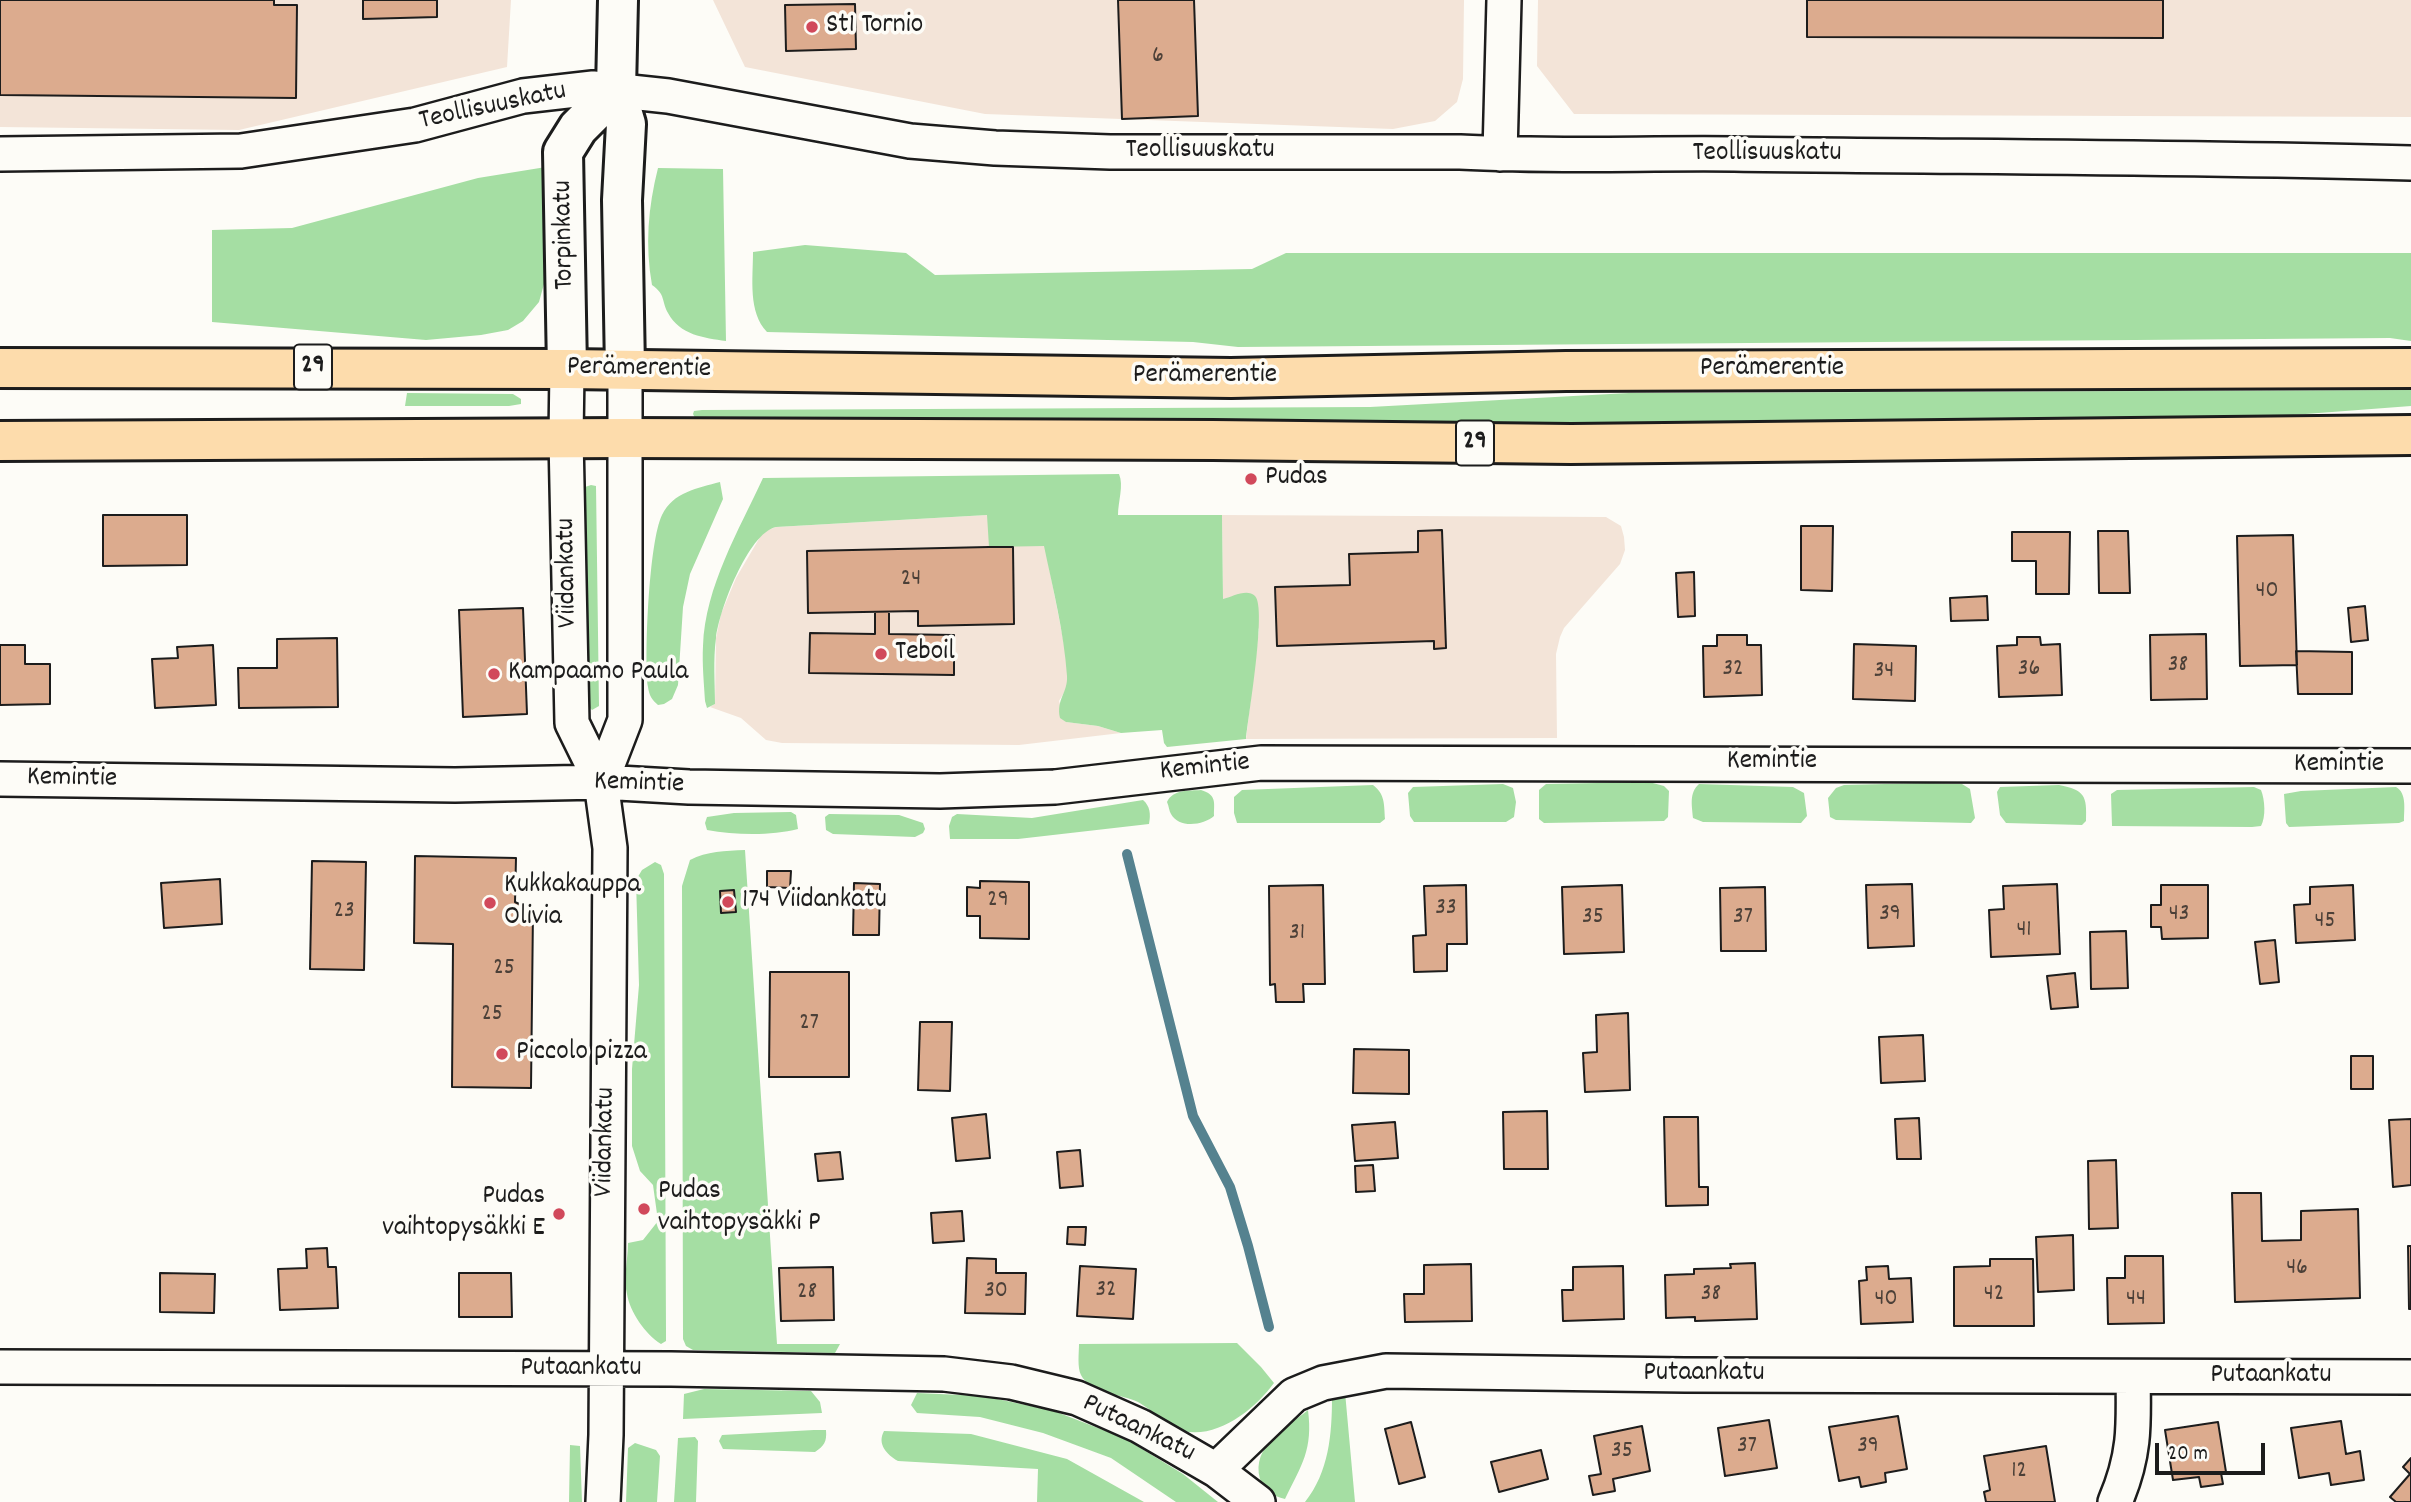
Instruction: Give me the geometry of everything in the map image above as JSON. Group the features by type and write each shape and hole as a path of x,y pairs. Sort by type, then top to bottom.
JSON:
{"highway":[{"name":"Perämerentie","path":"0,368 625,385 1566,371 2411,368"},
{"name":"29","path":"0,441 625,438 1572,444 2411,435"}],"street":[{"name":"Torpinkatu","path":"618,0 616,90 626,124 622,200 625,385"},
{"path":"1500,155 1504,0"},
{"name":"Teollisuuskatu","path":"0,154 242,151 415,125 523,96 593,88 668,96 911,141 995,148 1110,152 2205,158 2411,163"},
{"name":"Torpinkatu","path":"567,384 563,152 578,128 616,90"},
{"name":"Viidankatu","path":"567,384 572,723 601,782 610,848 603,1502"},
{"name":"Viidankatu","path":"601,782 625,720 625,385"},
{"name":"Kemintie","path":"0,779 455,785 601,782 689,787 940,791 1018,790 1261,763 2411,766"},
{"name":"Putaankatu","path":"0,1367 605,1371 671,1369 944,1374 1011,1382 1077,1398 1140,1426 1216,1469 1294,1395 1322,1383 1386,1371 1677,1375 2411,1377"},
{"path":"2115,1502 2127,1474 2133,1439 2133,1377"},
{"path":"1216,1469 1258,1502"}],"shaded area":[{"path":"0,0 511,0 507,67 239,130 0,127"},
{"path":"713,0 1464,0 1463,79 1457,102 1435,121 1393,129 985,114 745,67"},
{"path":"1538,0 2411,0 2411,117 1574,114 1537,66"},
{"path":"987,515 1039,516 1066,654 1068,686 1059,701 1066,722 1098,726 1121,733 1019,745 782,743 766,740 741,718 710,707 715,704 716,638 721,614 736,578 763,532 776,527"},
{"path":"1222,515 1606,517 1621,526 1625,550 1620,564 1564,628 1560,637 1556,654 1557,738 1246,739 1259,629 1229,598 1223,599"}],"green space":[{"path":"546,167 544,284 539,302 523,321 508,330 426,340 212,322 212,230 292,228 478,178"},
{"path":"658,168 723,169 726,341 701,337 679,326 652,285 649,227"},
{"path":"805,245 906,253 935,275 1252,269 1286,253 2411,253 2411,341 2390,338 1238,347 1193,342 767,332 754,305 753,252"},
{"path":"2411,390 2411,406 2266,417 1629,423 696,420 693,414 694,411 702,410 1370,407 1629,393"},
{"path":"407,393 513,394 521,399 521,404 405,406"},
{"path":"1119,474 1121,488 1118,515 1222,515 1223,599 1248,593 1255,596 1258,605 1258,641 1246,739 1167,747 1162,730 1121,733 1098,726 1066,722 1060,718 1059,711 1067,682 1066,660 1044,546 989,547 987,515 776,527 766,532 746,558 723,610 715,646 715,704 707,708 703,653 710,602 725,559 763,478"},
{"path":"720,482 723,499 690,574 683,607 678,685 672,699 658,705 648,690 647,651 651,573 658,529 667,507 679,496"},
{"path":"596,486 599,706 592,710 587,705 583,492 585,487"},
{"path":"1649,782 1664,786 1669,791 1668,817 1664,821 1544,823 1539,819 1539,790 1546,784"},
{"path":"1503,784 1513,788 1516,802 1514,817 1506,822 1414,822 1410,816 1408,793 1413,787"},
{"path":"1699,784 1793,787 1804,793 1807,816 1801,823 1703,822 1693,818 1692,795"},
{"path":"1962,784 1970,789 1975,818 1971,823 1836,820 1830,817 1828,798 1836,788 1844,785"},
{"path":"1373,785 1380,792 1384,804 1385,819 1380,823 1237,823 1234,813 1234,797 1242,790"},
{"path":"2059,785 2074,789 2083,796 2086,821 2082,825 2006,823 2000,815 1997,792 2000,787"},
{"path":"2254,787 2261,790 2263,799 2261,826 2112,826 2111,794 2117,790"},
{"path":"2396,787 2402,793 2404,802 2404,821 2399,823 2289,827 2286,823 2284,794"},
{"path":"1201,790 1212,797 1214,816 1204,822 1192,824 1175,819 1167,802 1170,798 1182,792"},
{"path":"1143,800 1149,810 1149,824 1018,839 950,839 949,826 952,817 957,814 1032,818"},
{"path":"791,812 796,815 798,829 776,833 718,832 707,830 705,823 707,817 734,813"},
{"path":"829,814 899,815 923,823 925,829 915,837 833,834 826,830 825,817"},
{"path":"745,850 777,1344 840,1344 835,1353 693,1350 686,1346 683,1339 682,886 690,860 710,853","holes":["734,890 736,912 722,913 720,891"]},
{"path":"655,862 661,865 664,874 666,1341 661,1344 649,1335 635,1315 625,1282 628,1243 643,1240 658,1221 653,1185 640,1171 632,1146 632,1069 639,985 636,880 642,870"},
{"path":"1237,1343 1274,1383 1246,1412 1209,1431 1178,1429 1138,1402 1091,1386 1081,1375 1079,1368 1079,1344"},
{"path":"704,1389 811,1391 820,1402 822,1413 683,1419 684,1394"},
{"path":"1345,1392 1355,1502 1305,1502 1319,1478 1328,1452 1332,1397"},
{"path":"917,1393 983,1396 1054,1411 1124,1438 1183,1474 1218,1502 1176,1502 1111,1458 1043,1433 980,1417 917,1413 911,1405"},
{"path":"1308,1410 1309,1436 1305,1456 1285,1499 1281,1498 1269,1492 1261,1483 1261,1457 1272,1439"},
{"path":"826,1430 824,1443 815,1452 723,1449 719,1441 722,1435"},
{"path":"884,1431 971,1434 1067,1459 1144,1502 1037,1502 1038,1469 898,1461 882,1444"},
{"path":"695,1437 698,1441 696,1502 674,1502 678,1438"},
{"path":"635,1443 656,1450 660,1456 657,1502 626,1502 628,1448"},
{"path":"570,1445 580,1446 582,1502 569,1502"}],"building":[{"path":"0,0 274,0 274,5 297,5 296,98 0,95"},
{"path":"363,0 437,0 437,17 363,19"},
{"path":"1118,0 1194,0 1198,116 1122,119"},
{"path":"1807,0 2163,0 2163,38 1807,37"},
{"path":"855,4 856,49 786,51 785,5"},
{"path":"103,515 187,515 187,565 103,566"},
{"path":"1801,526 1833,526 1832,591 1801,590"},
{"path":"1442,530 1446,648 1434,649 1434,641 1277,646 1275,587 1350,585 1349,554 1418,552 1418,531"},
{"path":"2098,531 2128,531 2130,593 2099,593"},
{"path":"2012,532 2070,532 2069,594 2036,594 2036,561 2012,561"},
{"path":"2293,535 2297,665 2240,666 2237,536"},
{"path":"1013,547 1014,624 918,626 918,611 808,613 807,551"},
{"path":"1694,572 1695,616 1678,617 1676,573"},
{"path":"1987,596 1988,620 1951,621 1950,598"},
{"path":"2365,606 2368,640 2351,642 2348,608"},
{"name":"Kampaamo Paula","path":"523,608 527,714 463,717 459,610"},
{"path":"875,612 889,612 889,634 954,635 954,675 809,673 810,633 875,634"},
{"path":"2206,634 2207,699 2151,700 2150,635"},
{"path":"1717,635 1747,635 1747,645 1761,645 1762,695 1704,697 1703,646 1717,646"},
{"path":"2017,637 2040,637 2041,645 2060,644 2062,695 1999,697 1997,646 2017,645"},
{"path":"337,638 338,707 239,708 238,668 277,668 277,639"},
{"path":"1854,644 1916,646 1915,701 1853,699"},
{"path":"0,645 25,645 25,664 50,664 50,704 0,705"},
{"path":"213,645 216,705 155,708 152,659 178,658 177,647"},
{"path":"2296,651 2352,652 2352,694 2298,694"},
{"path":"415,856 516,858 515,902 533,911 531,1088 452,1087 453,944 414,943"},
{"path":"312,861 366,862 364,970 310,969"},
{"path":"767,871 791,871 790,888 767,887"},
{"path":"220,879 222,924 164,928 161,883"},
{"path":"980,881 1029,882 1029,939 980,938 980,916 967,916 967,887 980,888"},
{"path":"854,883 880,884 879,935 853,935"},
{"path":"1912,884 1914,946 1868,948 1866,885"},
{"path":"2057,884 2060,954 1991,957 1989,910 2004,909 2003,886"},
{"path":"1323,885 1325,984 1303,984 1304,1002 1276,1002 1275,984 1270,985 1269,886"},
{"path":"1466,885 1467,944 1447,944 1447,971 1414,972 1413,936 1426,935 1424,886"},
{"path":"1622,885 1624,952 1564,954 1562,887"},
{"path":"2161,885 2208,885 2208,938 2162,939 2161,927 2151,927 2151,905 2161,905"},
{"path":"2353,885 2355,940 2296,943 2294,905 2310,904 2310,887"},
{"path":"1765,887 1766,951 1721,951 1720,888"},
{"name":"174 Viidankatu","path":"734,890 736,912 721,913 720,891"},
{"path":"2126,931 2128,988 2091,989 2090,932"},
{"path":"2275,940 2279,982 2260,984 2255,942"},
{"path":"770,972 849,972 849,1077 769,1077"},
{"path":"2075,973 2078,1007 2051,1009 2047,976"},
{"path":"1628,1013 1630,1090 1585,1092 1583,1053 1597,1052 1596,1015"},
{"path":"920,1022 952,1022 950,1091 918,1090"},
{"path":"1923,1035 1925,1081 1881,1083 1879,1037"},
{"path":"1354,1049 1409,1050 1409,1094 1353,1093"},
{"path":"2351,1056 2373,1056 2373,1089 2351,1089"},
{"path":"1547,1111 1548,1169 1504,1169 1503,1112"},
{"path":"986,1114 990,1158 956,1161 952,1118"},
{"path":"1664,1117 1698,1117 1699,1187 1708,1187 1708,1205 1666,1206"},
{"path":"1919,1118 1921,1159 1897,1159 1895,1119"},
{"path":"2411,1119 2411,1185 2393,1187 2389,1120"},
{"path":"1395,1122 1398,1158 1355,1161 1352,1125"},
{"path":"1080,1150 1083,1186 1060,1188 1057,1152"},
{"path":"840,1152 843,1179 818,1181 815,1154"},
{"path":"2116,1160 2118,1228 2089,1229 2088,1161"},
{"path":"1373,1165 1375,1191 1356,1192 1355,1166"},
{"path":"2232,1193 2261,1193 2262,1241 2301,1240 2301,1211 2358,1209 2360,1298 2235,1302"},
{"path":"962,1211 964,1241 933,1243 931,1213"},
{"path":"1068,1227 1086,1227 1085,1245 1067,1244"},
{"path":"2073,1235 2074,1290 2038,1292 2036,1237"},
{"path":"2408,1246 2411,1246 2411,1309 2409,1309"},
{"path":"327,1248 328,1267 336,1267 338,1308 280,1310 278,1269 307,1268 306,1249"},
{"path":"2125,1256 2163,1256 2164,1323 2108,1324 2107,1278 2125,1278"},
{"path":"967,1258 996,1259 996,1273 1026,1273 1025,1314 965,1313"},
{"path":"1990,1259 2033,1259 2034,1326 1954,1326 1954,1267 1990,1266"},
{"path":"1755,1263 1757,1319 1695,1321 1695,1317 1666,1318 1665,1275 1694,1274 1694,1269 1731,1268 1730,1264"},
{"path":"1471,1264 1472,1321 1405,1322 1404,1294 1424,1294 1424,1265"},
{"path":"1080,1266 1136,1269 1133,1319 1077,1316"},
{"path":"1623,1266 1624,1319 1563,1321 1562,1290 1573,1290 1573,1267"},
{"path":"1888,1266 1889,1279 1911,1278 1913,1322 1861,1324 1859,1281 1867,1280 1866,1267"},
{"path":"833,1267 834,1320 781,1321 779,1268"},
{"path":"160,1273 215,1274 214,1313 160,1312"},
{"path":"459,1273 511,1273 512,1317 459,1317"},
{"path":"1898,1416 1907,1469 1885,1473 1886,1482 1861,1487 1859,1477 1839,1481 1829,1427"},
{"path":"1769,1420 1777,1468 1725,1476 1718,1428"},
{"path":"2341,1421 2346,1454 2360,1451 2364,1480 2331,1485 2329,1473 2299,1478 2291,1428"},
{"path":"1411,1422 1425,1477 1399,1484 1385,1429"},
{"path":"2218,1422 2226,1472 2221,1473 2223,1484 2201,1487 2199,1477 2173,1480 2165,1430"},
{"path":"1642,1426 1650,1471 1613,1479 1615,1491 1593,1495 1589,1476 1601,1474 1594,1436"},
{"path":"2046,1446 2055,1502 1986,1502 1984,1492 1990,1490 1984,1456"},
{"path":"1541,1450 1548,1479 1499,1492 1491,1462"},
{"path":"2411,1458 2411,1502 2396,1502 2390,1497 2410,1474 2403,1467"}],"waterway":[{"path":"1127,854 1193,1116 1230,1187 1269,1327"}],"place":[{"name":"St1 Tornio","path":"812,27"},
{"name":"Pudas","path":"1251,479"},
{"name":"Teboil","path":"881,654"},
{"name":"Kampaamo Paula","path":"494,674"},
{"name":"174 Viidankatu","path":"728,902"},
{"name":"Kukkakauppa Olivia","path":"490,903"},
{"name":"Piccolo pizza","path":"502,1054"},
{"name":"Pudas vaihtopysäkki P","path":"644,1209"},
{"name":"Pudas vaihtopysäkki E","path":"559,1214"}]}
